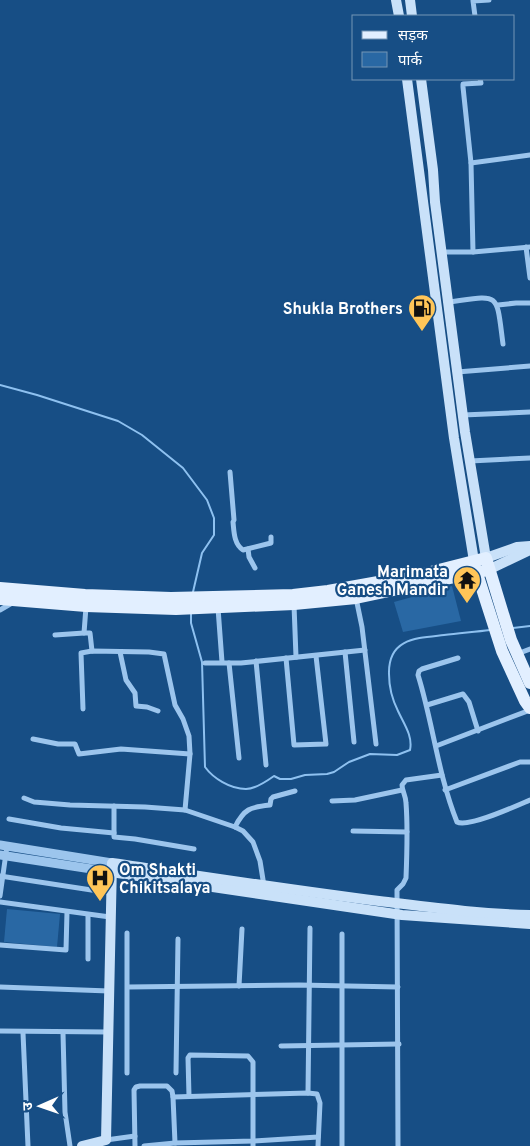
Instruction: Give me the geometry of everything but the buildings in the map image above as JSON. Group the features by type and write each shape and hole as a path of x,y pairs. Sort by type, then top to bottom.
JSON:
{"main road":[{"path":"396,0 399,15"},
{"path":"410,0 412,15"},
{"path":"407,80 454,438 481,565 521,692 530,709"},
{"path":"420,80 433,170 435,202 481,565"},
{"path":"0,599 86,606 200,603 294,595 481,565 517,547 530,546"},
{"path":"200,603 218,608 294,604 356,598 530,550"},
{"path":"0,588 173,604"},
{"path":"502,633 517,654 530,684"},
{"path":"82,1146 106,1143 112,867 396,914 530,924"},
{"path":"264,891 473,912 530,915"}],"street":[{"path":"475,15 473,1 489,0"},
{"path":"473,252 471,162 463,84 481,83 480,80"},
{"path":"471,162 530,155"},
{"path":"442,252 473,252 528,247 530,278"},
{"path":"448,302 489,298 498,305 530,303"},
{"path":"498,305 503,344"},
{"path":"457,372 530,366"},
{"path":"463,415 530,412"},
{"path":"469,461 530,458"},
{"path":"230,472 235,539 239,548 243,550 272,543 271,537"},
{"path":"248,549 254,568"},
{"path":"0,610 32,591"},
{"path":"356,598 365,650 376,744"},
{"path":"294,604 296,657"},
{"path":"84,633 86,606"},
{"path":"218,608 222,662"},
{"path":"55,635 90,633 92,651"},
{"path":"517,654 530,649"},
{"path":"205,663 256,661 365,650"},
{"path":"83,709 81,653 92,651 164,654 175,705 183,719 189,736 190,754 185,810"},
{"path":"120,652 126,680 135,693 136,706 158,711"},
{"path":"345,652 354,742"},
{"path":"286,658 294,745 326,744 316,656"},
{"path":"458,658 422,669 418,675 427,705 445,790 457,822 462,824 488,817 530,800"},
{"path":"256,661 266,765"},
{"path":"229,663 239,758"},
{"path":"427,705 463,694 469,702 478,731"},
{"path":"436,746 530,709"},
{"path":"33,739 58,744 75,744 80,754 121,749 190,754"},
{"path":"445,790 520,762 530,762"},
{"path":"398,1146 399,1044 396,914 397,890 406,878 407,832 406,795 402,790 402,785 406,780 442,775"},
{"path":"332,801 356,800 402,790"},
{"path":"235,827 242,813 257,806 270,805 273,797 295,791"},
{"path":"24,798 34,802 70,805 185,810 235,827 243,831 253,842 260,861 264,891"},
{"path":"114,806 114,838 194,849"},
{"path":"9,819 60,828 114,833"},
{"path":"353,832 407,832"},
{"path":"0,896 3,846 112,867"},
{"path":"3,855 112,867"},
{"path":"1,876 111,893"},
{"path":"0,902 111,917"},
{"path":"0,945 66,950 68,912"},
{"path":"88,914 88,959"},
{"path":"308,1093 310,928"},
{"path":"239,986 242,929"},
{"path":"127,1073 128,933"},
{"path":"342,934 344,986 342,1146"},
{"path":"176,1073 178,939"},
{"path":"128,987 309,985 398,987"},
{"path":"0,987 110,991"},
{"path":"0,1032 109,1032"},
{"path":"23,1033 28,1146"},
{"path":"63,1033 65,1112 70,1146"},
{"path":"281,1046 399,1044"},
{"path":"189,1096 188,1058 190,1056 248,1056 253,1062 253,1144"},
{"path":"135,1146 134,1090 136,1087 167,1086 172,1091 175,1143"},
{"path":"173,1097 317,1094 319,1096 318,1146"},
{"path":"106,1143 135,1136"},
{"path":"144,1146 175,1143 253,1144 318,1137"}],"green space":[{"path":"452,586 461,621 403,632 394,602"},
{"path":"7,909 60,914 57,947 4,942"}],"waterway":[{"path":"0,385 118,421 142,435 183,468 207,500 214,518 214,535 202,553 193,592"},
{"path":"191,614 191,623 202,662 205,767 222,782 240,789 250,789 274,776 280,779 291,779 305,775 327,774 334,772 349,762 370,754 397,755 410,750 409,735 394,702 390,688 390,662 393,653 406,642 414,639 490,630"},
{"path":"513,628 530,626"}],"place":[{"name":"Shukla Brothers","path":"422,332"},
{"name":"Marimata Ganesh Mandir","path":"467,604"},
{"name":"Om Shakti Chikitsalaya","path":"100,902"}]}
